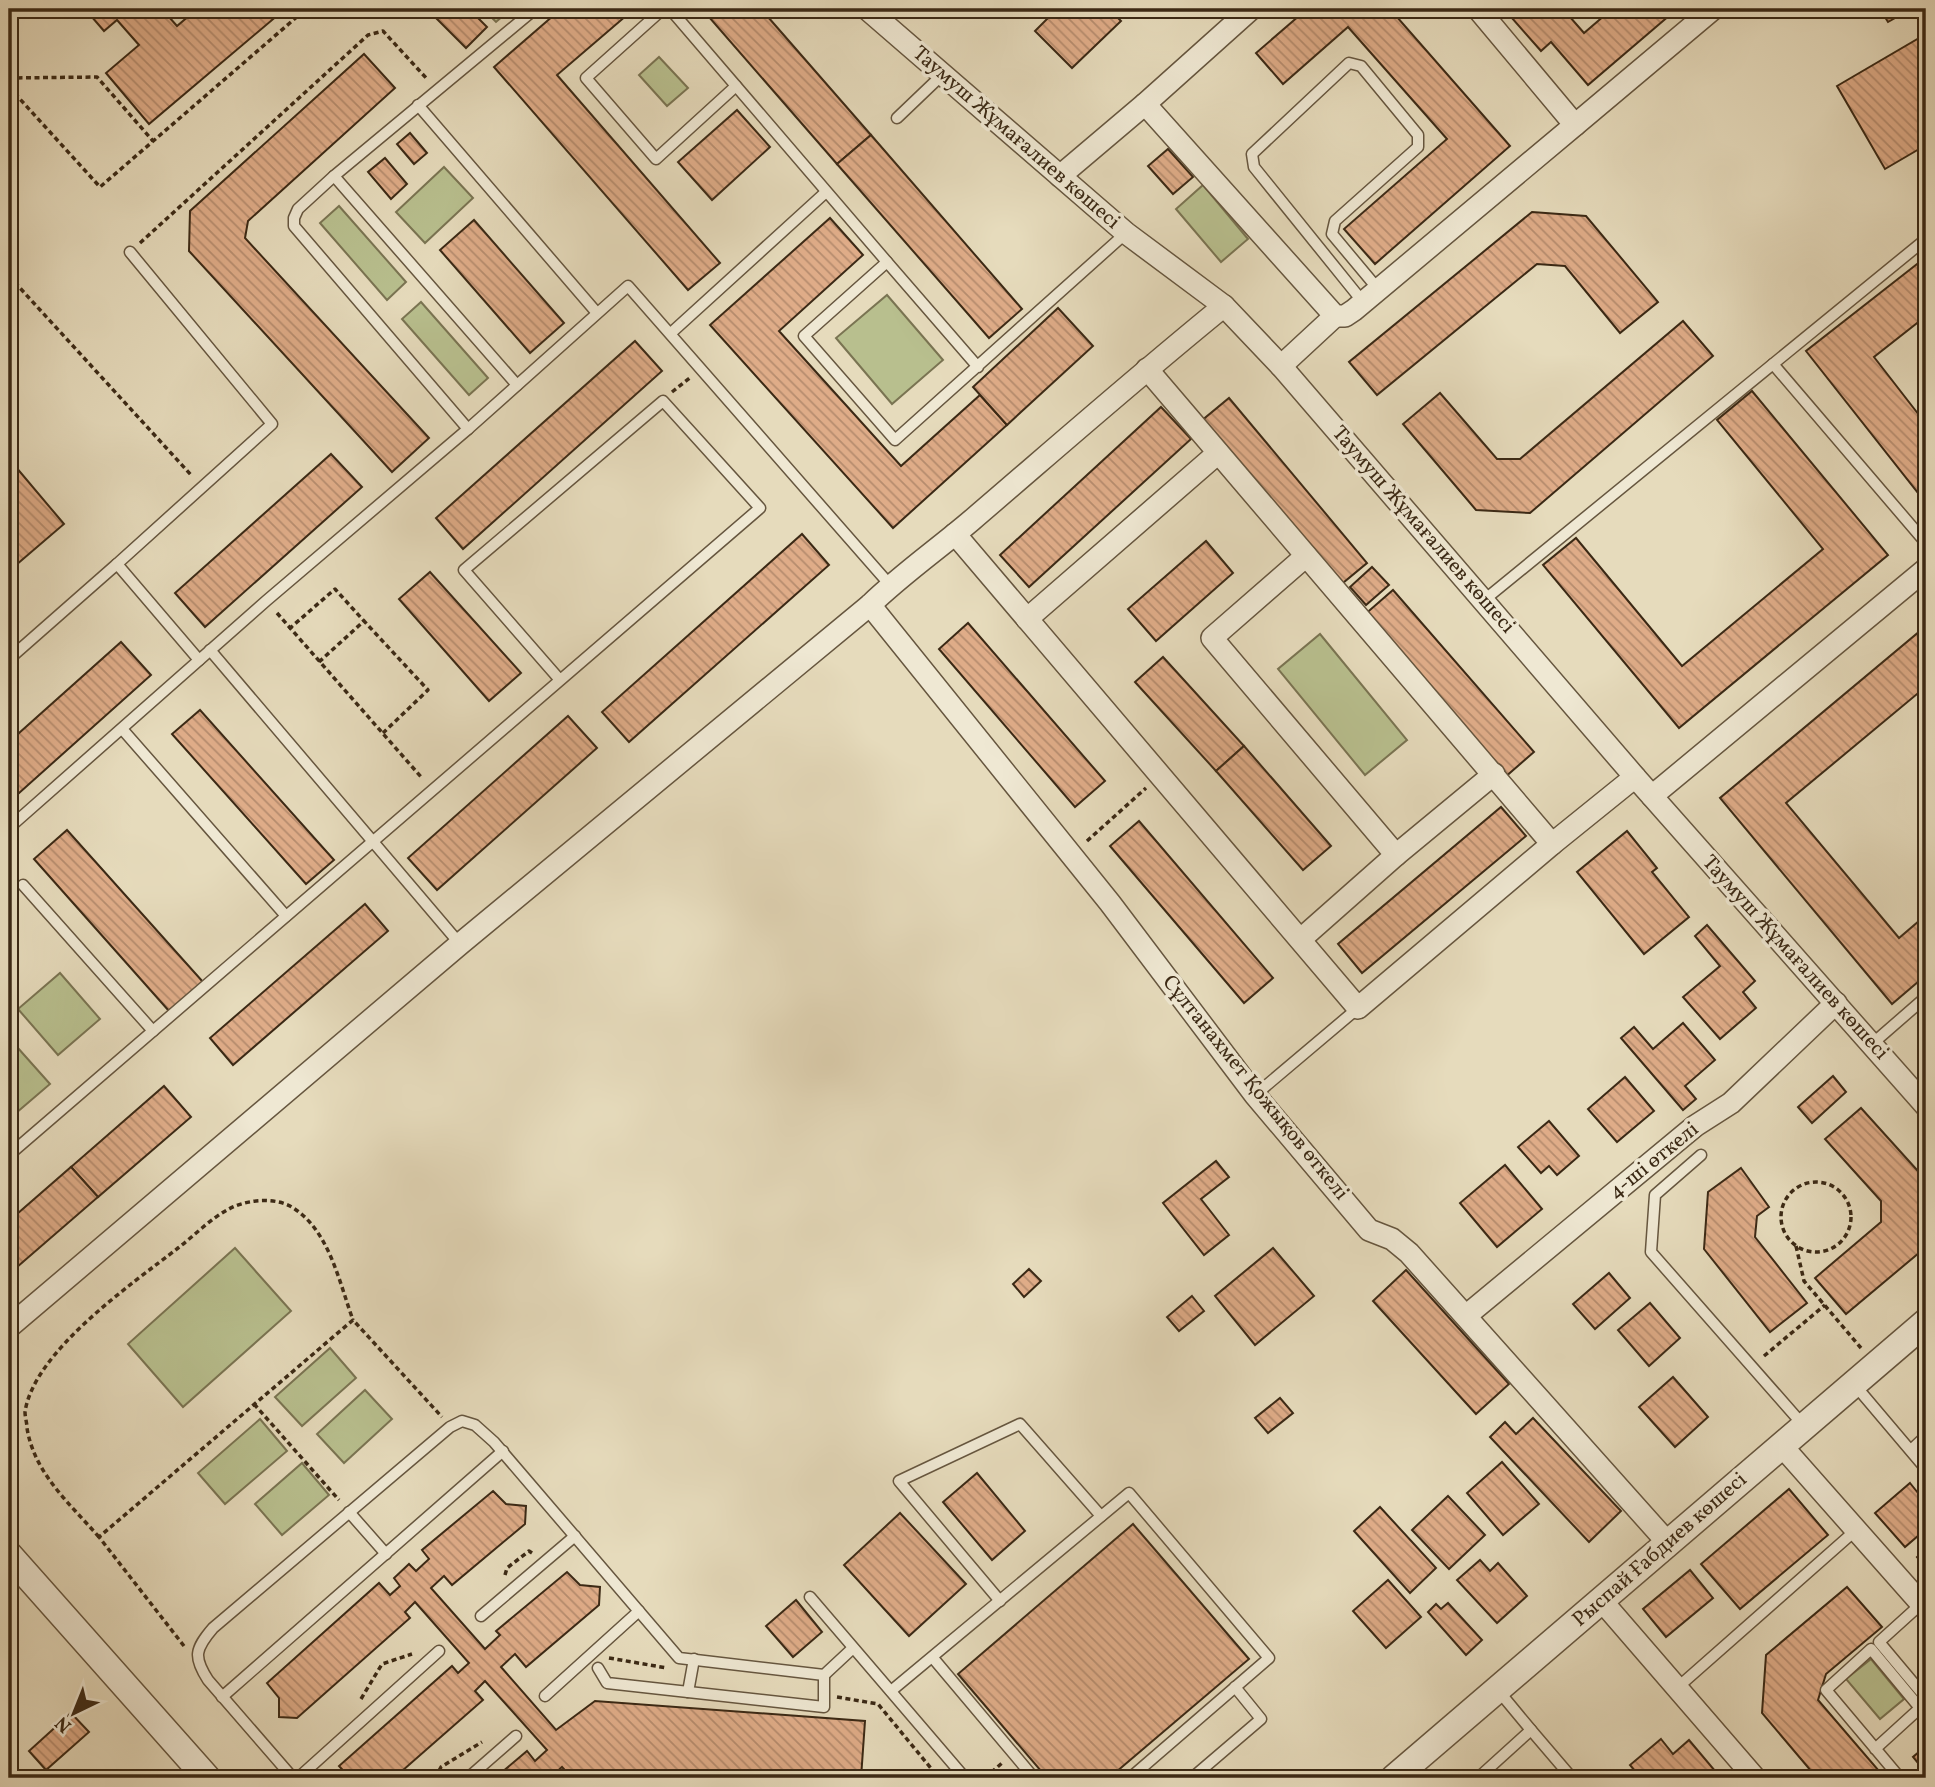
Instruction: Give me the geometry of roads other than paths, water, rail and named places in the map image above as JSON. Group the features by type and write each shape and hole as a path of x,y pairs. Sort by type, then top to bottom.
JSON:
{"street":[{"name":"Таумуш Жұмағалиев көшесі","path":"867,9 1126,233 1224,306 1282,366 1651,796 1926,1106"},
{"path":"1060,176 1146,104 1251,9"},
{"path":"1478,9 1575,125"},
{"path":"1282,366 1335,316 1345,316 1371,296 1713,9"},
{"path":"1146,104 1335,316"},
{"path":"9,1327 460,944 870,605 890,585 955,534 1224,306"},
{"path":"1147,369 1552,844"},
{"path":"1027,619 1218,453"},
{"path":"955,534 1358,1008 1635,777"},
{"path":"1306,556 1212,638 1396,855"},
{"path":"1651,796 1926,569"},
{"name":"Сұлтанахмет Қожықов өткелі","path":"870,605 1071,855 1255,1095 1369,1230 1392,1240 1409,1253 1668,1543"},
{"path":"1301,939 1396,855 1494,774"},
{"name":"4-ші өткелі","path":"1467,1315 1695,1126 1731,1103 1836,1003"},
{"name":"Рыспай Ғабдиев көшесі","path":"1394,1778 1781,1445 1920,1331"},
{"path":"1781,1445 1924,1606"},
{"path":"9,1555 207,1778"},
{"path":"1601,1600 1755,1778"}],"lane":[{"path":"468,429 294,226 293,218 298,209 334,176 535,9"},
{"path":"663,9 586,78 656,159 736,86"},
{"path":"670,9 978,367"},
{"path":"1349,63 1361,66 1418,135 1418,147 1335,221 1332,234 1371,296 1254,167 1252,154 1349,63"},
{"path":"897,118 942,75"},
{"path":"418,104 597,313"},
{"path":"334,176 517,385"},
{"path":"671,332 826,192"},
{"path":"887,262 804,336 895,440 1126,233"},
{"path":"1483,601 1926,239"},
{"path":"9,659 272,424 130,252"},
{"path":"10,827 266,601 468,429 628,286 890,585"},
{"path":"1773,364 1926,543"},
{"path":"9,1155 760,508 663,401 464,569 560,680"},
{"path":"117,564 199,660"},
{"path":"210,650 460,944"},
{"path":"122,730 286,916"},
{"path":"23,885 153,1031"},
{"path":"1872,1044 1926,997"},
{"path":"1255,1095 1358,1008"},
{"path":"1701,1155 1656,1195 1651,1252 1804,1426"},
{"path":"1854,1384 1926,1469"},
{"path":"439,1651 295,1778 222,1697 197,1663 199,1644 213,1628 450,1427 462,1421 475,1425 503,1451 679,1658 824,1675"},
{"path":"1000,1601 899,1480 1020,1424 1101,1516"},
{"path":"1910,1450 1926,1436"},
{"path":"222,1697 503,1451"},
{"path":"891,1691 1129,1493 1269,1658 1130,1778"},
{"path":"349,1512 386,1554"},
{"path":"1677,1688 1856,1530"},
{"path":"481,1616 575,1536"},
{"path":"810,1597 965,1778"},
{"path":"1924,1606 1879,1642 1926,1698"},
{"path":"545,1696 639,1611"},
{"path":"598,1668 607,1683 824,1707 824,1675 853,1647"},
{"path":"1875,1749 1920,1708 1871,1649 1826,1690 1875,1749 1900,1778"},
{"path":"933,1658 1034,1778"},
{"path":"688,1692 694,1659"},
{"path":"1192,1778 1261,1719 1235,1687"},
{"path":"1497,1689 1572,1778"},
{"path":"1478,1778 1531,1730"},
{"path":"468,1778 516,1736"}]}
